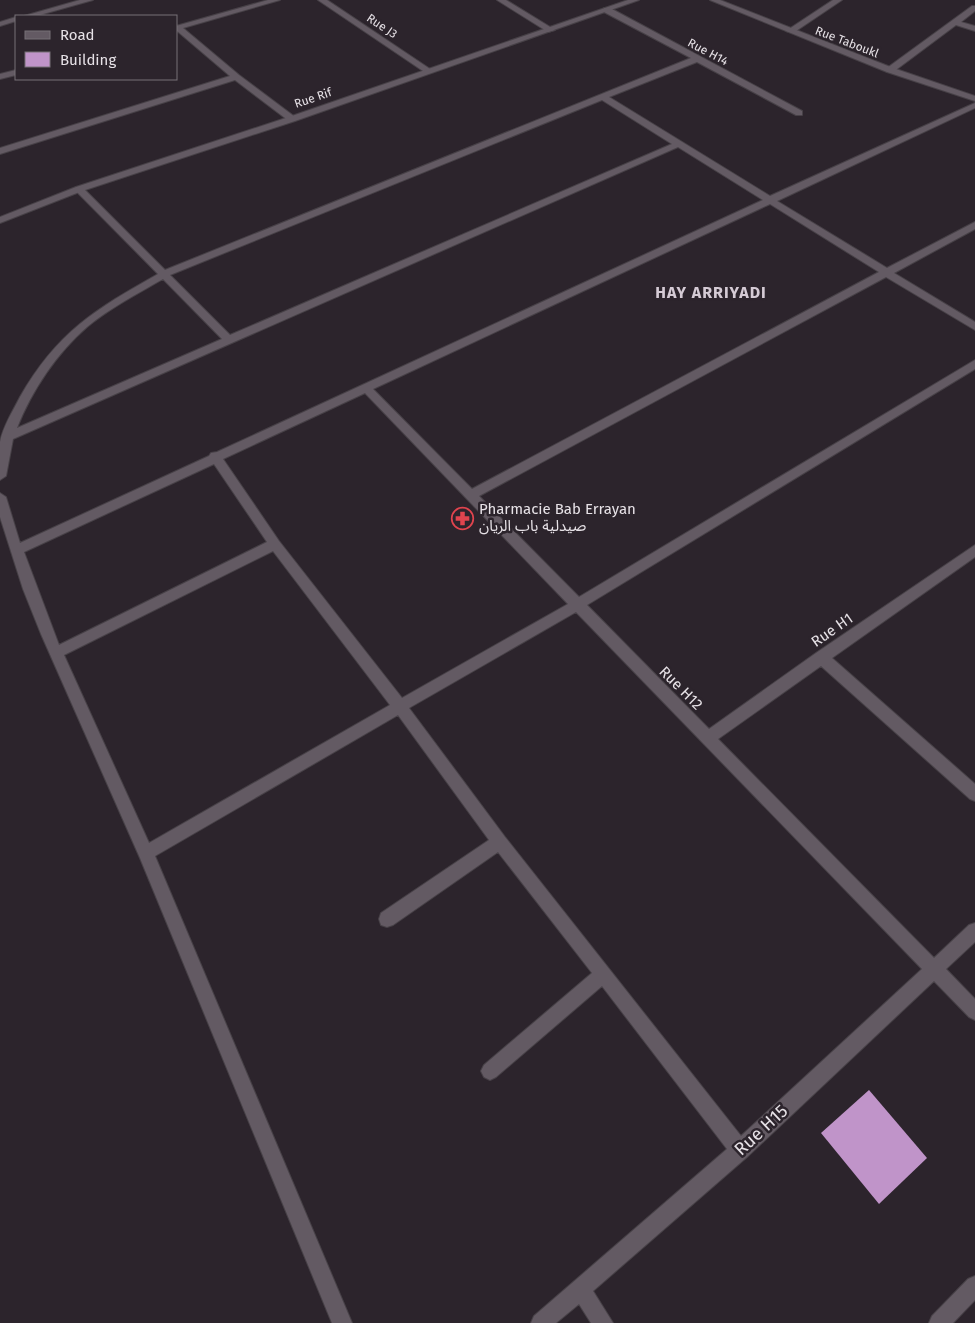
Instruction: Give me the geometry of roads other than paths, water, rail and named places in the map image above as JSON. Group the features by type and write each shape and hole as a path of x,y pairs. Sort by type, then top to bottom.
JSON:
{"street":[{"path":"32,15 89,0"},
{"path":"178,28 276,0"},
{"name":"Rue J3","path":"322,0 429,71"},
{"path":"501,0 551,30"},
{"name":"Rue Rif","path":"0,220 79,189 292,119 635,0"},
{"name":"Rue Taboukl","path":"714,0 790,32 890,70 975,99"},
{"path":"790,32 838,0"},
{"path":"890,70 975,8"},
{"name":"Rue H14","path":"607,10 798,113"},
{"path":"0,24 15,19"},
{"path":"955,22 975,29"},
{"path":"178,29 236,77 292,119"},
{"path":"0,476 8,436 24,400 41,374 76,332 111,306 165,274 697,59"},
{"path":"0,77 15,72"},
{"path":"0,151 236,77"},
{"path":"603,97 975,327"},
{"path":"17,550 215,456 975,105"},
{"path":"8,436 679,144"},
{"path":"79,189 230,341"},
{"path":"471,495 975,225"},
{"path":"145,853 401,708 577,605 975,364"},
{"name":"Rue H12","path":"365,387 975,1011"},
{"path":"215,456 275,544 401,708 500,842 740,1150"},
{"path":"0,497 17,550 56,653 145,853 342,1323"},
{"path":"56,653 275,544"},
{"name":"Rue H1","path":"708,738 820,657 975,550"},
{"path":"820,657 975,794"},
{"path":"387,919 500,842"},
{"name":"Rue H15","path":"541,1323 740,1150 975,930"},
{"path":"490,1071 602,974"},
{"path":"939,1323 975,1286"},
{"path":"580,1288 603,1323"}],"place":[{"name":"Pharmacie Bab Errayan صيدلية باب الريان","path":"463,518"}],"district":[{"name":"HAY ARRIYADI","path":"711,292"}]}
